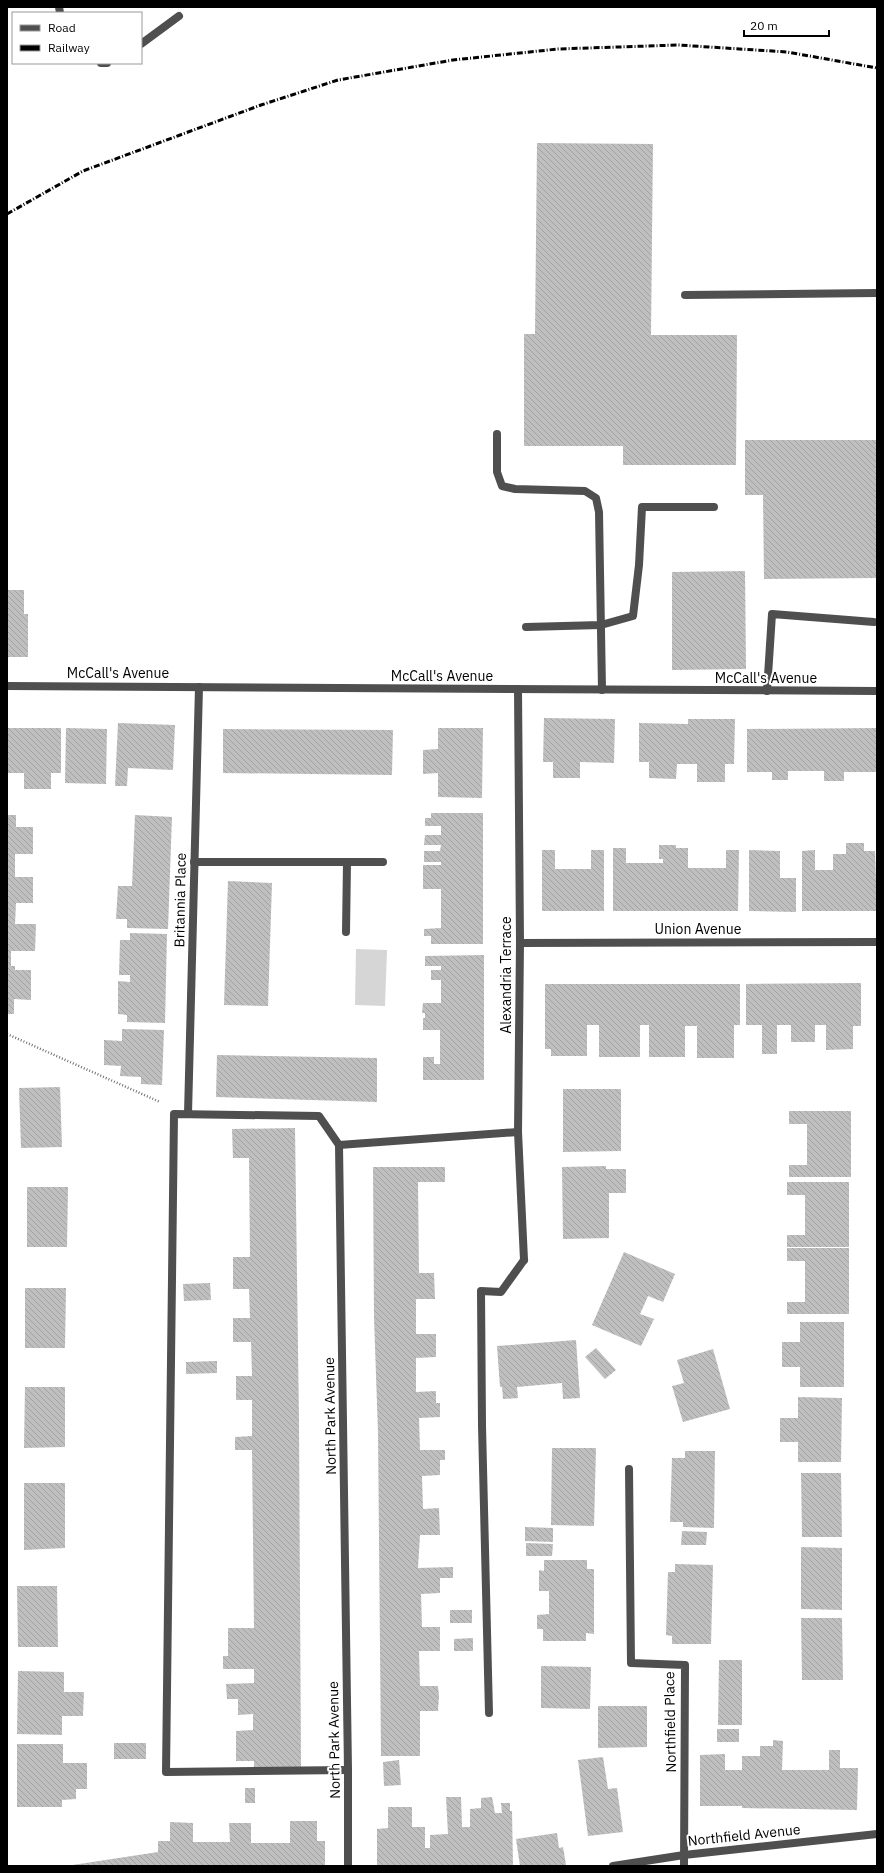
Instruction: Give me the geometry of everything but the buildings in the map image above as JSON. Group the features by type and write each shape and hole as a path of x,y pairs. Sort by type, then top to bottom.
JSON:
{"street":[{"path":"142,43 178,16"},
{"path":"685,295 877,293"},
{"path":"497,434 497,472 502,486 515,489 585,491 596,498 598,512 602,690"},
{"path":"526,627 601,625 633,616 639,565 642,507 714,507"},
{"path":"767,690 772,614 874,622"},
{"name":"McCall's Avenue","path":"7,686 877,691"},
{"name":"Britannia Place","path":"188,1114 199,687"},
{"name":"Alexandria Terrace","path":"488,1713 482,1426 481,1291 501,1292 524,1260 518,1132 520,943 518,689"},
{"path":"194,862 383,862"},
{"path":"346,932 347,862"},
{"name":"Union Avenue","path":"520,943 877,942"},
{"path":"348,1770 166,1772 174,1114 319,1116 339,1146 518,1132"},
{"name":"North Park Avenue","path":"339,1146 348,1866"},
{"name":"Northfield Place","path":"629,1470 631,1663 685,1666 684,1855"},
{"name":"Northfield Avenue","path":"614,1866 684,1855 877,1834"},
{"path":"684,1855 684,1866"}],"path":[{"path":"7,1034 188,1114"}],"shaded area":[{"path":"356,949 387,950 385,1006 355,1005"}],"railway":[{"path":"7,214 83,171 261,105 338,80 453,60 558,49 678,45 787,52 877,68"}]}
